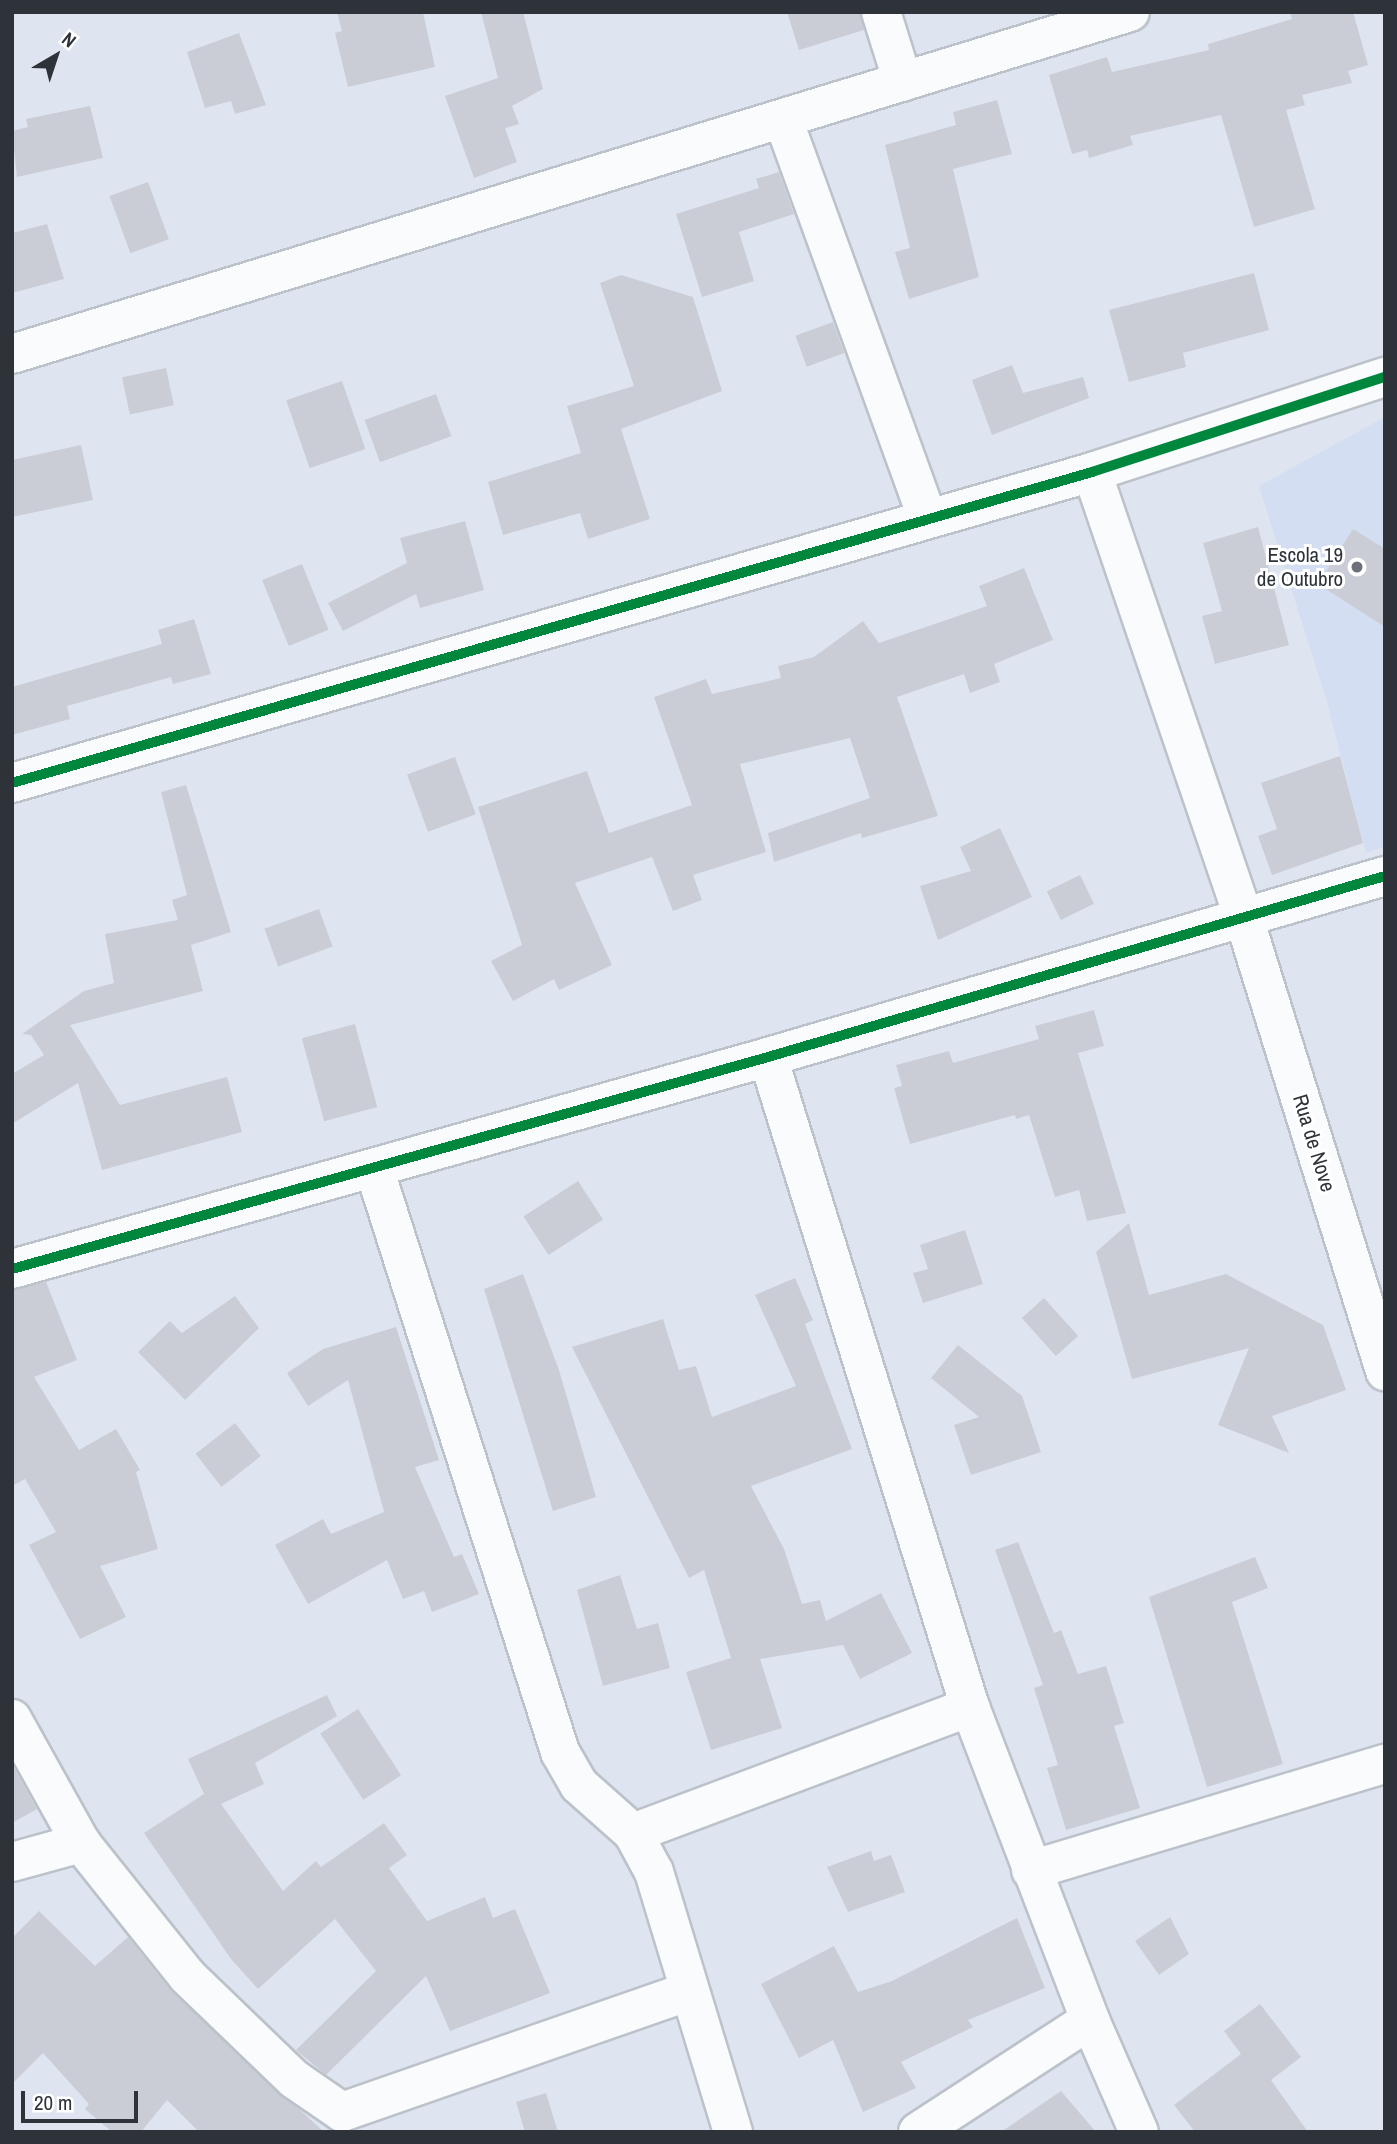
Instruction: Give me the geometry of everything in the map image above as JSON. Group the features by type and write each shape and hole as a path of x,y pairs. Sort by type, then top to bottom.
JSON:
{"street":[{"path":"881,12 903,82"},
{"path":"12,354 1130,12"},
{"path":"783,119 928,519"},
{"path":"12,782 1092,472 1385,377"},
{"name":"Rua de Nove","path":"1092,472 1243,915 1378,1325 1385,1371"},
{"path":"12,1269 768,1057 1243,915 1385,876"},
{"path":"768,1057 970,1707 1090,2020 1139,2132"},
{"path":"374,1168 560,1752 579,1785 633,1833 654,1872 733,2132"},
{"path":"633,1833 970,1707"},
{"path":"12,1719 81,1843 187,1976 294,2079 347,2122 691,1991"},
{"path":"1031,1870 1385,1764"},
{"path":"12,1862 81,1843"},
{"path":"918,2132 1090,2020"}],"shaded area":[{"path":"1385,417 1385,846 1366,853 1327,702 1259,486"}],"building":[{"path":"337,12 423,12 435,67 348,87 335,33 342,31"},
{"path":"481,12 523,12 543,89 512,106 519,124 505,128 517,162 474,178 445,96 498,78"},
{"path":"787,12 860,12 864,30 799,50"},
{"path":"1290,12 1353,12 1368,65 1348,71 1352,83 1302,95 1305,105 1286,110 1315,209 1254,227 1221,115 1130,136 1133,145 1089,158 1087,150 1072,154 1049,75 1107,57 1112,72 1209,50 1208,44 1292,19"},
{"path":"239,33 266,105 235,114 231,101 205,108 187,52"},
{"path":"997,100 1012,154 953,169 979,277 909,299 895,252 910,248 885,145 956,125 953,112"},
{"path":"90,106 103,158 17,177 12,131 28,127 26,119"},
{"path":"779,172 794,214 739,232 754,281 702,297 676,214 759,188 756,179"},
{"path":"148,182 169,239 130,253 109,196"},
{"path":"47,224 64,279 12,293 12,233"},
{"path":"1254,273 1269,330 1183,353 1186,367 1129,382 1109,310"},
{"path":"621,275 693,297 722,391 621,429 650,519 588,539 580,513 503,535 488,482 581,453 567,406 634,386 600,283"},
{"path":"833,322 844,353 807,367 795,336"},
{"path":"1012,365 1023,393 1083,377 1089,398 992,435 972,380"},
{"path":"166,368 174,405 130,415 122,377"},
{"path":"342,381 365,449 310,468 286,400"},
{"path":"436,394 451,436 380,462 365,420"},
{"path":"81,445 93,500 12,517 12,460"},
{"path":"465,521 484,590 420,608 416,594 343,631 328,603 407,563 400,538"},
{"path":"1258,527 1289,645 1215,664 1202,616 1222,611 1203,543"},
{"name":"Escola 19 de Outubro","path":"1353,529 1385,549 1385,627 1318,584"},
{"path":"302,564 329,630 289,646 262,580"},
{"path":"1024,568 1053,640 994,664 1000,682 970,693 964,674 897,697 938,816 862,838 861,833 774,862 768,833 870,798 850,738 740,764 766,852 693,875 702,900 673,911 652,857 575,883 612,965 559,990 554,979 513,1001 491,961 522,945 478,807 587,771 609,833 692,805 654,697 706,679 712,694 781,678 778,666 814,657 863,621 879,643 987,606 979,586"},
{"path":"194,619 211,674 173,684 171,677 67,706 70,719 12,735 12,687 162,644 158,630"},
{"path":"1340,756 1363,843 1272,875 1258,836 1277,829 1261,783"},
{"path":"455,757 476,814 428,832 407,774"},
{"path":"186,785 231,932 191,945 203,991 70,1025 120,1105 227,1077 242,1132 102,1170 78,1083 12,1124 12,1074 44,1055 31,1035 22,1034 84,991 114,983 105,934 178,920 172,900 187,895 161,792"},
{"path":"1000,828 1032,897 938,940 920,886 971,871 960,847"},
{"path":"1080,875 1094,904 1061,920 1047,891"},
{"path":"319,909 333,947 278,966 264,929"},
{"path":"1094,1010 1104,1046 1078,1053 1126,1213 1087,1221 1079,1190 1055,1197 1029,1115 1016,1119 1015,1115 910,1144 894,1088 902,1086 896,1065 949,1051 953,1063 1039,1039 1035,1026"},
{"path":"355,1024 377,1107 324,1121 302,1038"},
{"path":"578,1181 603,1220 549,1255 523,1216"},
{"path":"1129,1223 1149,1295 1226,1274 1323,1325 1346,1390 1272,1416 1289,1453 1218,1425 1249,1348 1132,1379 1096,1252"},
{"path":"965,1230 983,1284 923,1303 913,1273 928,1269 920,1245"},
{"path":"523,1274 559,1370 596,1497 553,1511 484,1289"},
{"path":"795,1278 813,1320 805,1324 852,1449 751,1486 784,1549 802,1604 820,1600 826,1621 881,1593 912,1653 860,1679 843,1645 760,1659 782,1728 711,1750 686,1672 731,1658 704,1570 689,1578 572,1347 663,1319 679,1370 696,1366 712,1417 796,1386 755,1295"},
{"path":"46,1282 77,1360 34,1377 79,1450 116,1429 140,1470 136,1472 158,1549 100,1566 126,1617 80,1639 29,1545 56,1532 25,1479 12,1486 12,1290"},
{"path":"235,1296 259,1328 185,1400 138,1352 170,1321 182,1333"},
{"path":"1044,1298 1078,1336 1056,1356 1022,1318"},
{"path":"396,1327 439,1460 415,1467 454,1557 462,1554 479,1594 432,1612 424,1591 403,1599 387,1560 308,1604 275,1545 323,1519 331,1534 384,1512 348,1380 308,1406 287,1373 323,1349"},
{"path":"958,1345 1022,1396 1041,1452 971,1475 954,1425 979,1417 931,1378"},
{"path":"235,1423 261,1456 221,1487 196,1454"},
{"path":"1018,1542 1054,1633 1061,1630 1078,1674 1106,1666 1124,1723 1114,1726 1140,1808 1066,1830 1047,1768 1058,1765 1034,1688 1043,1685 995,1550"},
{"path":"1255,1557 1268,1588 1232,1602 1283,1764 1207,1787 1149,1597"},
{"path":"620,1575 637,1629 658,1623 670,1668 603,1686 577,1590"},
{"path":"327,1695 337,1716 255,1763 264,1784 221,1804 283,1891 316,1861 321,1867 384,1823 407,1855 389,1868 427,1921 485,1897 493,1918 515,1909 550,1993 450,2031 426,1976 326,2075 296,2050 376,1971 335,1919 258,1989 231,1959 144,1833 204,1794 188,1759"},
{"path":"358,1709 401,1775 363,1800 320,1734"},
{"path":"12,1764 37,1809 12,1823"},
{"path":"871,1851 874,1861 891,1855 905,1892 848,1912 827,1867"},
{"path":"39,1911 95,1966 128,1937 172,1992 324,2132 199,2132 167,2100 141,2132 112,2132 85,2109 89,2104 43,2053 12,2084 12,1938"},
{"path":"1170,1917 1189,1954 1159,1975 1135,1941"},
{"path":"1017,1918 1045,1988 968,2020 973,2027 901,2062 916,2088 863,2112 833,2040 799,2058 761,1984 834,1946 858,1992 892,1981"},
{"path":"1260,2004 1301,2057 1271,2080 1308,2132 1195,2132 1174,2105 1241,2054 1224,2031"},
{"path":"1061,2091 1096,2132 1001,2132"},
{"path":"546,2093 558,2132 525,2132 516,2102"}],"cycle path":[{"path":"12,783 1092,472 1385,377"},
{"path":"12,1269 768,1057 1385,876"}],"place":[{"name":"Escola 19 de Outubro","path":"1357,567"}]}
